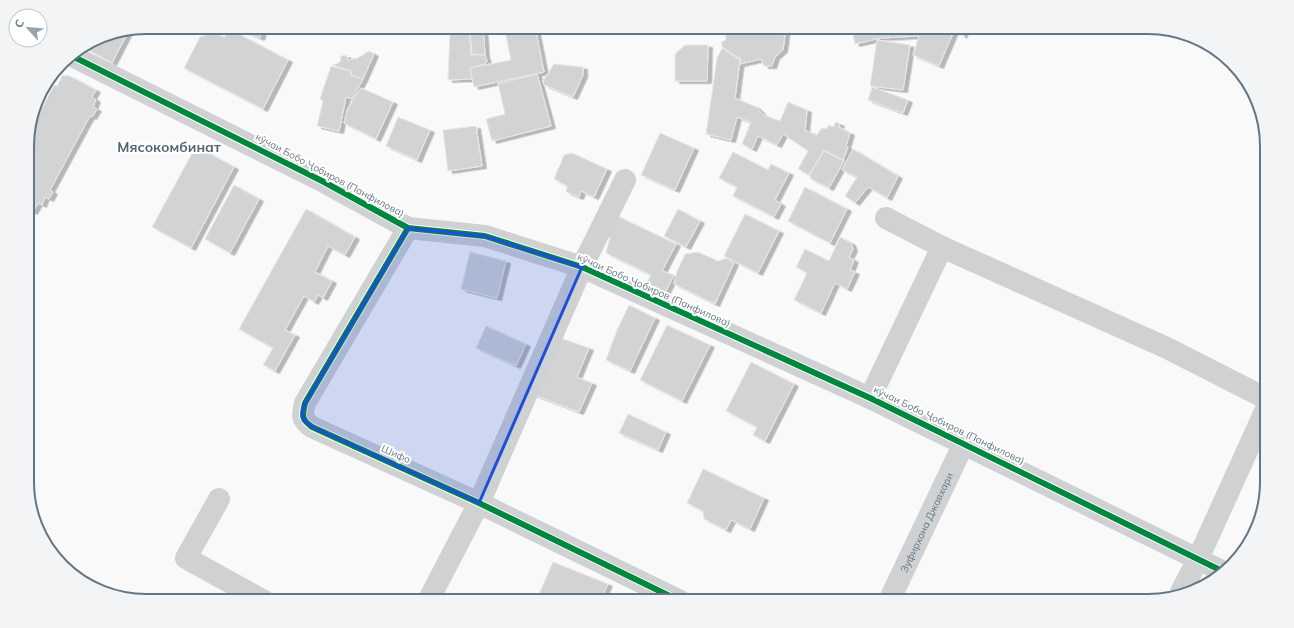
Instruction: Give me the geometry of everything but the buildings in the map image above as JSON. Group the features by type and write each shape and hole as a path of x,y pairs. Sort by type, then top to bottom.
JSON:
{"street":[{"name":"кӯчаи Бобо Ҷобиров (Панфилова)","path":"77,58 324,182 408,228 485,236 582,267 870,398 964,443 1218,570"},
{"path":"432,594 479,503 582,267 625,180"},
{"path":"886,218 942,247 1167,348 1260,395"},
{"name":"Шифо","path":"408,228 305,402 302,413 304,421 312,427 479,503 666,594"},
{"path":"870,398 942,247"},
{"path":"1183,588 1198,559 1260,422"},
{"name":"Зуфирхона Джавхари","path":"892,594 964,443"},
{"path":"219,499 186,558 251,594"}],"highlighted area":[{"path":"408,228 485,236 582,267 479,503 312,427 304,421 302,413 305,403"}],"cycle path":[{"path":"77,58 324,182 408,228 485,236 582,267 870,398 1218,569"},
{"path":"408,228 305,403 303,417 306,422 312,427 479,503 666,594"}],"district":[{"name":"Мясокомбинат","path":"169,147"}]}
